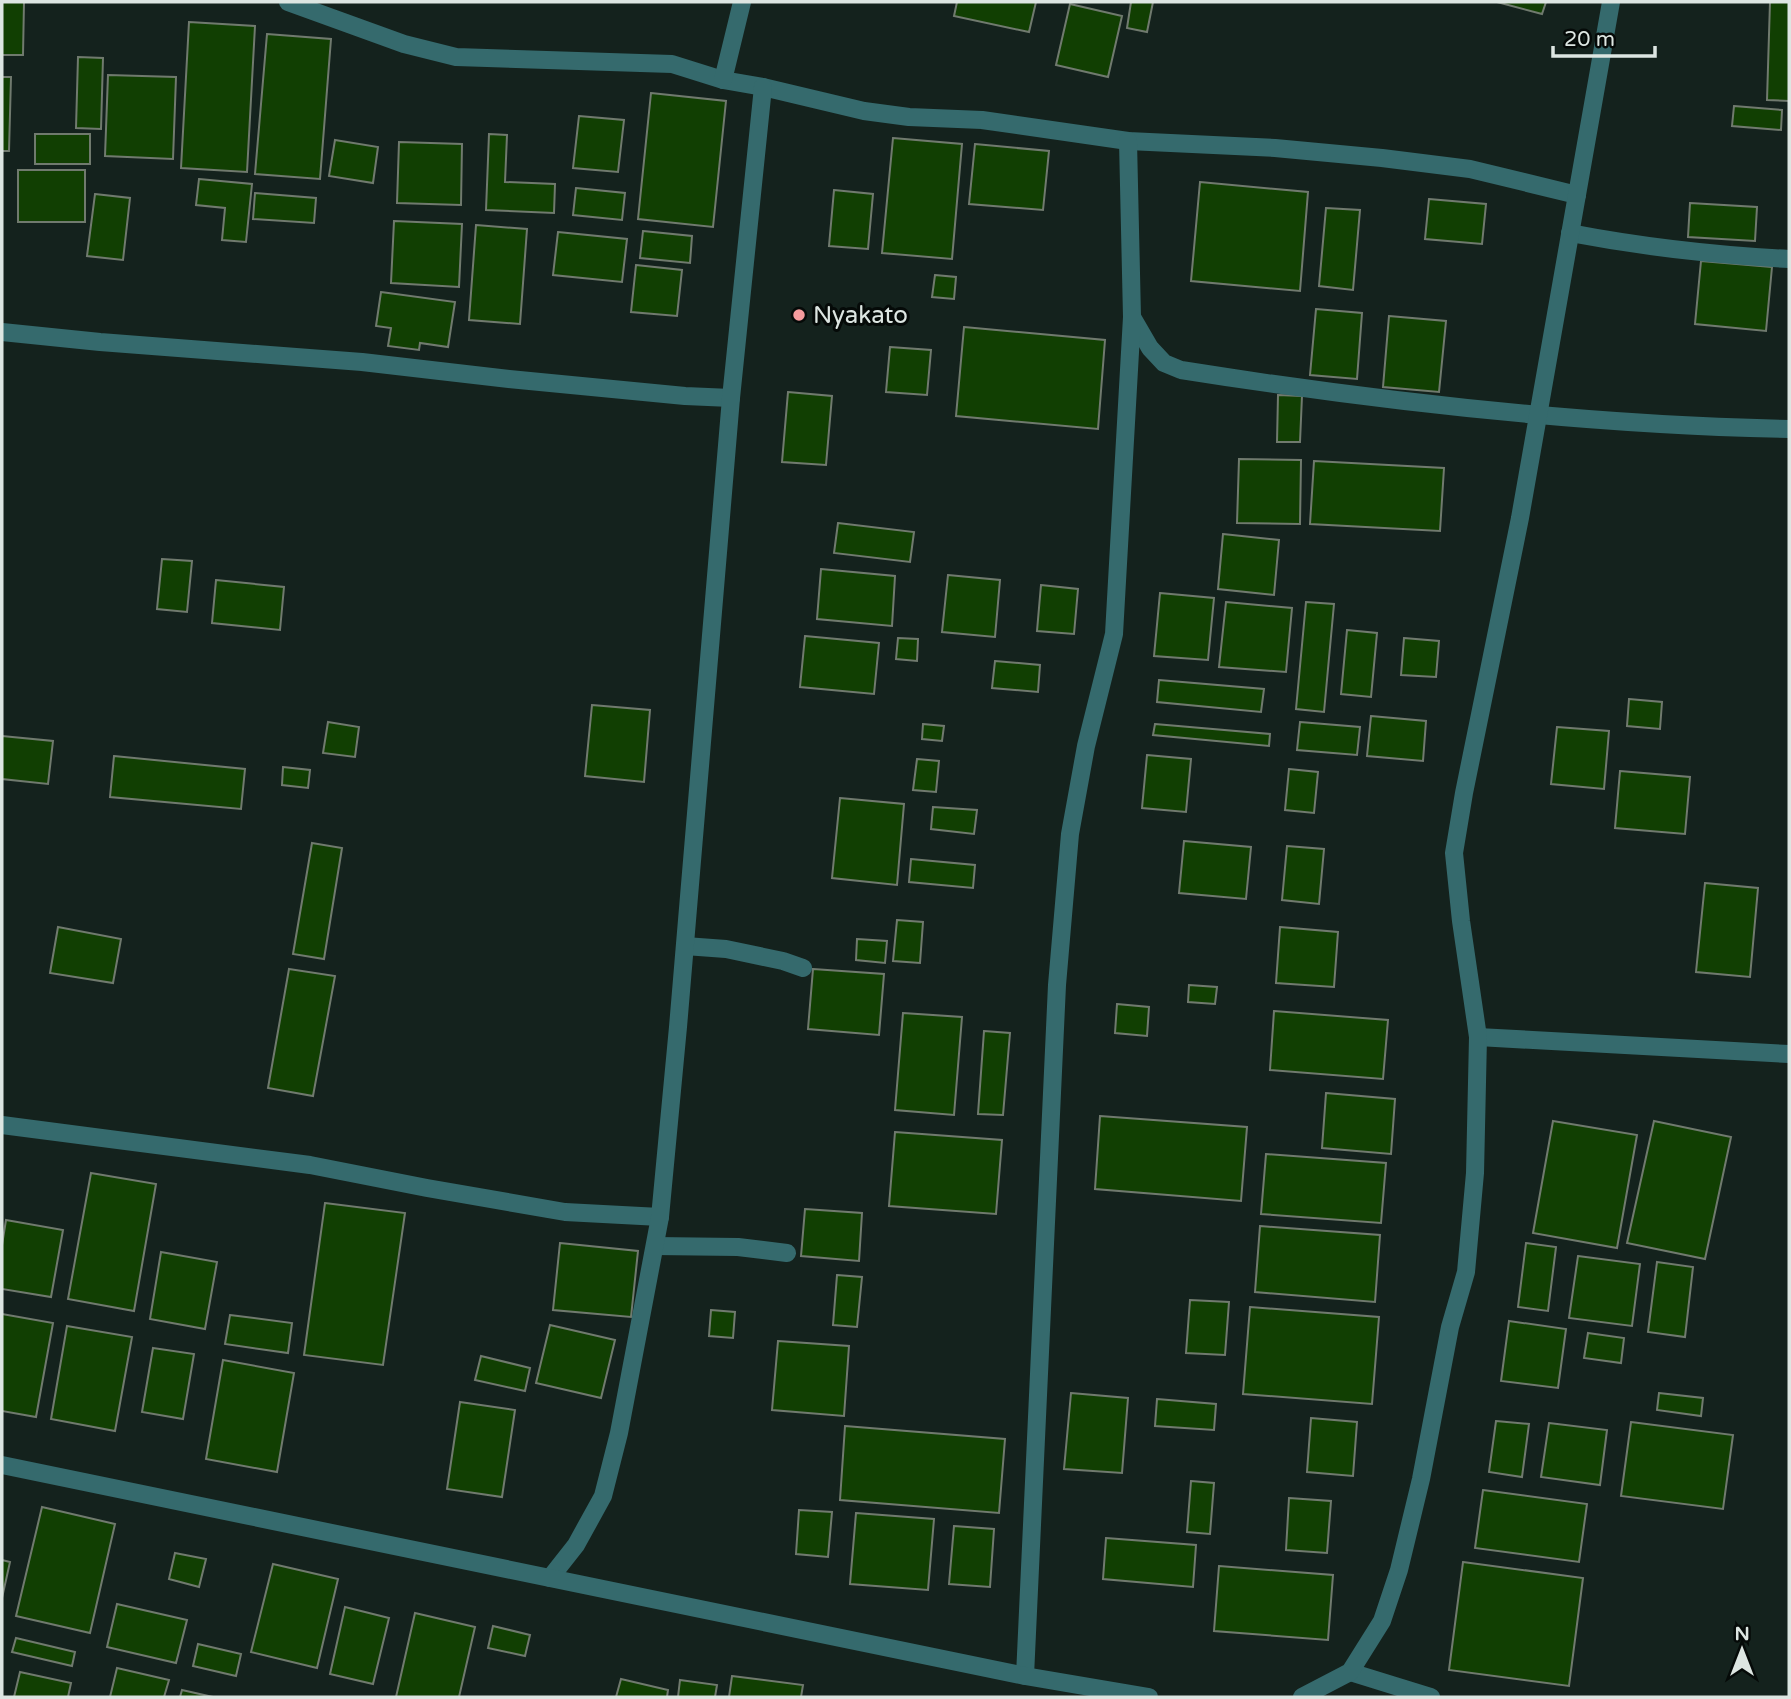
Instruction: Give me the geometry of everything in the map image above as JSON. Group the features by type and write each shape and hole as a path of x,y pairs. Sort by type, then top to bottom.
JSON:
{"street":[{"path":"723,80 742,2"},
{"path":"1302,1697 1350,1672 1382,1621 1399,1570 1421,1479 1450,1327 1466,1272 1475,1173 1478,1037 1454,853 1520,518 1611,2"},
{"path":"293,3 404,44 456,57 672,64 723,80 864,111 909,117 982,120 1128,141 1275,148 1382,158 1470,169 1577,195"},
{"path":"550,1578 576,1545 603,1496 619,1433 660,1217 731,398 763,87"},
{"path":"1025,1676 1057,985 1070,834 1086,746 1114,634 1132,317 1128,141"},
{"path":"1570,233 1628,244 1695,252 1789,259"},
{"path":"1132,317 1150,348 1164,363 1181,370 1332,393 1538,415 1635,424 1789,429"},
{"path":"2,332 362,362 509,379 731,398"},
{"path":"685,946 726,949 803,968"},
{"path":"1478,1037 1789,1054"},
{"path":"2,1125 310,1165 565,1212 660,1217"},
{"path":"655,1246 738,1247 788,1253"},
{"path":"2,1465 1025,1676 1149,1697"},
{"path":"1350,1672 1431,1697"}],"building":[{"path":"2,2 24,2 23,55 2,55"},
{"path":"957,2 1036,2 1029,32 954,16"},
{"path":"1131,2 1153,2 1147,32 1127,28"},
{"path":"1497,2 1546,2 1542,14"},
{"path":"1770,2 1789,2 1789,101 1767,100"},
{"path":"1070,4 1122,16 1108,77 1056,65"},
{"path":"189,22 255,26 247,172 181,168"},
{"path":"267,34 331,39 320,179 255,174"},
{"path":"78,57 103,58 101,129 76,128"},
{"path":"108,75 176,77 173,159 105,156"},
{"path":"2,77 11,77 9,151 2,151"},
{"path":"651,93 726,101 713,227 638,219"},
{"path":"1734,106 1782,110 1781,130 1732,126"},
{"path":"579,116 624,120 618,172 573,168"},
{"path":"35,134 90,134 90,164 35,164"},
{"path":"489,134 507,135 505,182 555,184 554,213 486,210"},
{"path":"893,138 962,144 952,259 882,253"},
{"path":"335,140 378,147 373,183 329,176"},
{"path":"399,142 462,144 461,205 397,203"},
{"path":"975,144 1049,151 1043,210 969,204"},
{"path":"18,170 85,170 85,222 18,222"},
{"path":"199,179 252,184 246,242 222,240 225,208 196,205"},
{"path":"1200,182 1308,192 1300,291 1191,281"},
{"path":"576,188 625,193 622,220 573,215"},
{"path":"834,190 873,194 868,249 829,246"},
{"path":"255,193 316,198 314,223 253,219"},
{"path":"95,194 130,198 123,260 87,256"},
{"path":"1429,199 1486,204 1482,244 1425,239"},
{"path":"1690,203 1757,207 1755,241 1688,237"},
{"path":"1326,208 1360,210 1353,290 1319,286"},
{"path":"394,221 462,224 459,287 391,283"},
{"path":"476,225 527,229 520,324 469,320"},
{"path":"643,231 692,236 690,263 640,258"},
{"path":"558,232 627,239 622,282 553,275"},
{"path":"1701,261 1772,267 1766,331 1695,324"},
{"path":"636,265 682,270 677,316 631,312"},
{"path":"935,275 956,277 954,299 932,297"},
{"path":"381,292 455,302 448,347 420,343 419,350 388,346 391,328 376,326"},
{"path":"1316,309 1362,313 1357,379 1310,375"},
{"path":"1389,316 1446,321 1439,392 1383,387"},
{"path":"964,327 1105,340 1098,429 956,416"},
{"path":"890,347 931,350 927,395 886,392"},
{"path":"788,392 832,396 826,465 782,462"},
{"path":"1278,395 1302,396 1300,442 1277,442"},
{"path":"1239,459 1301,460 1300,524 1237,523"},
{"path":"1314,461 1444,468 1440,531 1310,524"},
{"path":"838,523 914,532 910,562 834,553"},
{"path":"1223,534 1279,540 1274,595 1218,589"},
{"path":"162,559 192,561 187,612 157,609"},
{"path":"821,569 895,576 892,626 817,619"},
{"path":"948,575 1000,580 995,637 942,632"},
{"path":"216,580 284,587 280,630 212,623"},
{"path":"1041,585 1078,589 1074,634 1037,631"},
{"path":"1160,593 1214,598 1208,660 1154,656"},
{"path":"1226,602 1292,608 1286,672 1219,667"},
{"path":"1306,602 1334,604 1324,712 1296,709"},
{"path":"1347,630 1377,633 1371,697 1341,694"},
{"path":"805,636 879,643 874,694 800,687"},
{"path":"898,638 918,639 917,661 896,659"},
{"path":"1404,638 1439,641 1436,677 1401,675"},
{"path":"995,661 1040,665 1038,692 992,688"},
{"path":"1159,680 1264,689 1261,712 1157,702"},
{"path":"1629,699 1662,702 1660,729 1627,726"},
{"path":"592,705 650,710 644,782 585,776"},
{"path":"1371,716 1426,721 1423,761 1367,756"},
{"path":"328,722 359,727 355,757 323,753"},
{"path":"1300,722 1360,727 1357,755 1297,750"},
{"path":"923,724 944,726 942,741 922,739"},
{"path":"1155,724 1270,734 1269,746 1153,735"},
{"path":"1557,727 1609,731 1604,789 1551,784"},
{"path":"2,736 53,741 48,784 2,779"},
{"path":"1147,755 1191,759 1186,812 1142,808"},
{"path":"114,756 245,769 241,809 110,797"},
{"path":"917,759 939,761 936,792 913,790"},
{"path":"283,767 310,770 308,788 282,785"},
{"path":"1289,769 1318,772 1314,813 1285,810"},
{"path":"1620,771 1690,777 1685,834 1615,828"},
{"path":"840,798 904,804 897,885 832,878"},
{"path":"933,807 977,810 974,834 931,829"},
{"path":"1184,841 1251,847 1246,899 1179,893"},
{"path":"312,843 342,848 324,959 293,954"},
{"path":"1287,846 1324,849 1319,904 1282,900"},
{"path":"911,859 975,865 973,888 909,882"},
{"path":"1705,883 1758,888 1750,977 1696,972"},
{"path":"897,920 923,922 920,963 893,961"},
{"path":"58,927 121,939 113,983 50,973"},
{"path":"1280,927 1338,932 1334,987 1276,983"},
{"path":"857,939 887,941 885,963 856,960"},
{"path":"289,969 335,976 313,1096 268,1088"},
{"path":"813,969 884,974 879,1035 808,1029"},
{"path":"1189,985 1217,987 1215,1004 1188,1002"},
{"path":"1117,1004 1149,1007 1147,1036 1115,1033"},
{"path":"1274,1011 1388,1020 1383,1079 1270,1070"},
{"path":"903,1013 962,1017 954,1115 895,1110"},
{"path":"984,1031 1010,1033 1003,1115 978,1114"},
{"path":"1326,1093 1395,1099 1391,1154 1322,1148"},
{"path":"1100,1116 1247,1127 1241,1201 1095,1189"},
{"path":"1553,1121 1637,1135 1617,1248 1533,1233"},
{"path":"1654,1121 1731,1137 1705,1259 1627,1243"},
{"path":"895,1132 1002,1140 996,1214 889,1206"},
{"path":"1266,1154 1386,1163 1381,1223 1261,1214"},
{"path":"91,1173 156,1184 134,1311 68,1299"},
{"path":"325,1203 405,1213 383,1365 304,1355"},
{"path":"805,1209 862,1213 859,1261 801,1256"},
{"path":"6,1220 63,1230 51,1297 2,1289 2,1245"},
{"path":"1260,1226 1380,1235 1375,1302 1255,1292"},
{"path":"560,1243 638,1251 631,1317 553,1310"},
{"path":"1526,1243 1556,1247 1548,1311 1518,1307"},
{"path":"161,1252 217,1262 205,1329 150,1319"},
{"path":"1578,1256 1640,1264 1632,1326 1569,1318"},
{"path":"1657,1262 1693,1267 1685,1337 1648,1332"},
{"path":"837,1275 862,1277 857,1327 833,1325"},
{"path":"1190,1300 1229,1302 1225,1355 1186,1353"},
{"path":"1250,1307 1379,1317 1372,1404 1243,1394"},
{"path":"711,1310 735,1312 733,1338 709,1336"},
{"path":"2,1314 53,1323 36,1417 2,1411"},
{"path":"230,1315 292,1323 288,1353 225,1344"},
{"path":"1509,1321 1566,1329 1558,1388 1501,1381"},
{"path":"550,1325 615,1340 601,1398 536,1383"},
{"path":"67,1326 132,1337 115,1431 51,1419"},
{"path":"1588,1333 1624,1338 1621,1363 1584,1358"},
{"path":"778,1341 849,1346 844,1416 772,1410"},
{"path":"153,1348 194,1354 183,1419 142,1412"},
{"path":"481,1356 530,1368 525,1391 475,1380"},
{"path":"223,1360 294,1373 277,1472 206,1459"},
{"path":"1071,1393 1128,1398 1122,1473 1064,1469"},
{"path":"1659,1393 1703,1398 1701,1416 1657,1410"},
{"path":"1157,1399 1216,1404 1214,1430 1155,1426"},
{"path":"460,1402 515,1410 502,1497 447,1489"},
{"path":"1311,1418 1357,1422 1353,1476 1307,1472"},
{"path":"1496,1421 1529,1424 1522,1477 1489,1472"},
{"path":"1631,1422 1733,1435 1723,1509 1621,1496"},
{"path":"1549,1423 1607,1430 1600,1485 1541,1477"},
{"path":"845,1426 1005,1439 999,1513 840,1500"},
{"path":"1191,1481 1214,1483 1210,1534 1187,1532"},
{"path":"1483,1490 1587,1504 1579,1562 1475,1548"},
{"path":"1289,1498 1331,1501 1327,1553 1286,1550"},
{"path":"42,1507 115,1524 90,1633 16,1616"},
{"path":"799,1510 832,1512 828,1557 796,1554"},
{"path":"856,1513 934,1519 928,1590 850,1584"},
{"path":"954,1526 994,1529 990,1587 949,1584"},
{"path":"1106,1538 1196,1545 1193,1587 1103,1579"},
{"path":"175,1553 206,1559 199,1587 169,1579"},
{"path":"2,1560 10,1562 2,1598"},
{"path":"1463,1562 1583,1578 1569,1686 1449,1670"},
{"path":"273,1564 338,1579 317,1668 251,1652"},
{"path":"1219,1566 1333,1575 1328,1640 1214,1631"},
{"path":"117,1604 187,1620 176,1663 107,1647"},
{"path":"345,1607 389,1618 373,1684 330,1674"},
{"path":"415,1613 475,1627 459,1697 396,1697"},
{"path":"493,1626 530,1635 525,1656 488,1648"},
{"path":"16,1638 75,1652 72,1666 12,1652"},
{"path":"198,1644 241,1654 236,1676 193,1666"},
{"path":"117,1668 169,1680 164,1697 110,1697"},
{"path":"20,1672 71,1683 68,1697 14,1697"},
{"path":"732,1676 803,1685 801,1697 729,1697"},
{"path":"621,1679 668,1690 667,1697 616,1697"},
{"path":"680,1680 717,1685 715,1697 678,1697"},
{"path":"182,1690 213,1697 180,1697"}],"place":[{"name":"Nyakato","path":"799,315"}]}
